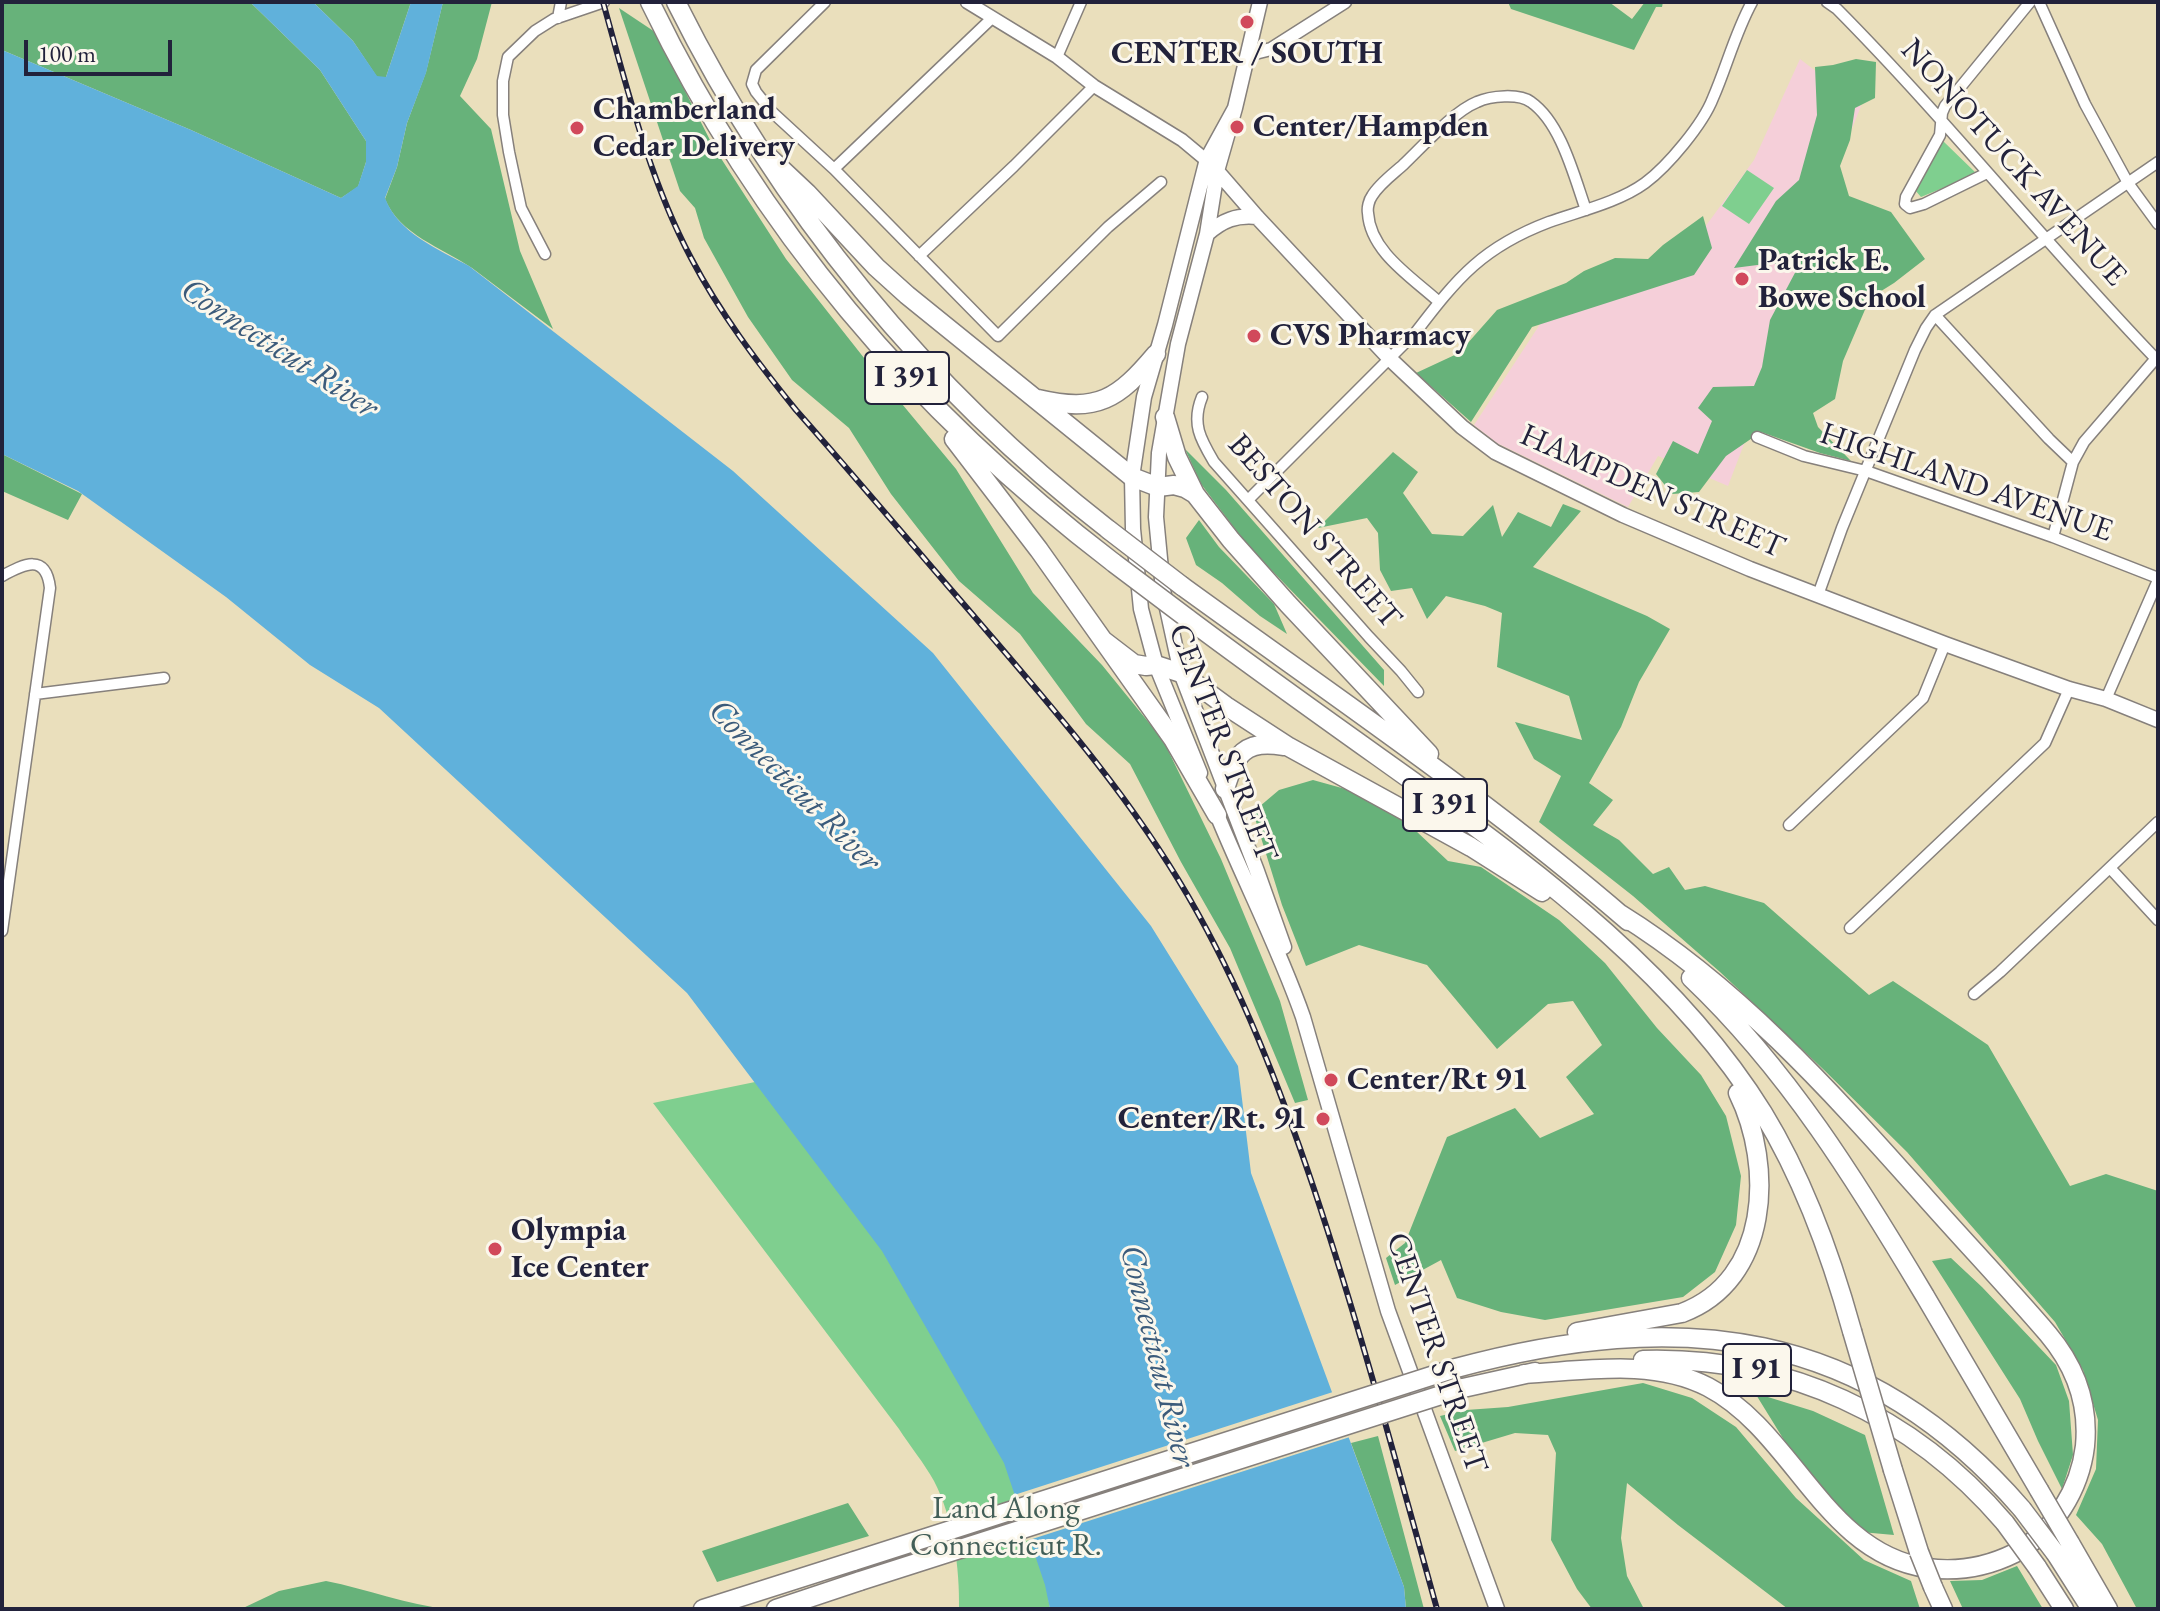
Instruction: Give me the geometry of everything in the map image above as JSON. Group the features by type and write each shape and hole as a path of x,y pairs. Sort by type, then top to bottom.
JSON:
{"highway":[{"name":"I 391","path":"650,2 685,71 738,159 799,249 892,362 942,415 997,467 1114,563 1544,879 1613,940 1687,1013"},
{"name":"I 391","path":"676,2 758,147 836,258 930,369 1008,447 1182,586 1547,852 1620,914"},
{"path":"758,147 897,286 1132,477 1158,487 1174,485 1195,494"},
{"path":"1034,398 1069,406 1102,400 1119,393 1156,354"},
{"path":"892,362 995,491 1104,641 1173,739 1217,815"},
{"path":"1165,417 1177,457 1195,494 1231,540 1464,790"},
{"path":"1104,641 1134,664 1156,665 1181,673 1289,747 1486,855 1613,940"},
{"path":"1225,789 1233,762 1241,752 1252,745 1268,743 1289,747"},
{"path":"1524,1374 1639,1369 1682,1376 1709,1388 1733,1402 1751,1418 1854,1535 1888,1557 1927,1568 1975,1567 2002,1559 2027,1545 2047,1528 2063,1508 2083,1457 2085,1421 2081,1394 2070,1366 2054,1341 1801,1061 1688,961 1620,914"},
{"path":"1620,914 1726,1012 1817,1123 1875,1213 2039,1490 2063,1548 2108,1609"},
{"path":"1687,1013 1743,1083 1787,1157 1803,1191 1824,1241 1919,1552 1943,1609"},
{"path":"1501,1356 1574,1333 1689,1310 1719,1291 1741,1263 1758,1209 1759,1175 1755,1139 1733,1082 1687,1013"},
{"name":"I 91","path":"703,1609 1456,1368 1501,1356 1595,1340 1667,1337 1739,1343 1802,1358 1864,1381 1924,1417 1974,1457 2063,1548 2091,1609"},
{"name":"I 91","path":"776,1609 1463,1388 1524,1374 1603,1362 1666,1359 1727,1364 1788,1378 1855,1404 1907,1435 1957,1473 2005,1523 2064,1609"}],"main road":[{"name":"CENTER STREET","path":"1260,2 1235,108 1212,165 1144,397 1132,477 1136,573 1141,609 1156,665 1225,838 1288,975 1303,1017 1395,1331 1497,1609"},
{"name":"CENTER STREET","path":"1212,165 1207,234 1178,344 1159,453 1156,517 1163,590 1181,673 1285,950 1288,975"},
{"name":"HAMPDEN STREET","path":"1212,165 1390,359 1462,427 1495,452 1670,537 1945,644 2158,720"},
{"path":"1207,234 1229,219 1257,217"}],"street":[{"path":"558,18 561,2"},
{"path":"545,254 521,208 503,115 503,81 508,57 535,31 558,18 604,2"},
{"path":"825,2 756,70 752,84 756,92 772,112 834,169 998,336 1108,227 1161,182"},
{"path":"967,2 1057,57 1094,86 1158,124 1212,165"},
{"path":"1057,57 1081,2"},
{"path":"1247,55 1271,49 1345,2"},
{"path":"1248,500 1416,332 1471,266 1495,247 1524,232 1612,200 1645,183 1680,150 1712,102 1741,22 1752,2"},
{"name":"NONOTUCK AVENUE","path":"1827,2 1861,33 2157,358"},
{"path":"1987,173 1924,204 1910,208 1905,204 1940,135 1945,106 2030,2"},
{"path":"2039,2 2085,104 2128,183 2158,224"},
{"path":"834,169 991,19"},
{"path":"919,256 1094,86"},
{"path":"1439,302 1385,254 1371,232 1367,210 1381,186 1475,102 1495,96 1528,99 1546,116 1555,131 1586,210"},
{"path":"1818,595 1915,350 1935,315 2158,162"},
{"path":"1935,315 2073,462"},
{"path":"2053,537 2073,462 2084,442 2157,358"},
{"name":"BESTON STREET","path":"1202,397 1197,424 1200,439 1214,462 1418,692"},
{"name":"HIGHLAND AVENUE","path":"1757,437 1804,456 1866,471 2053,537 2158,579"},
{"path":"2,576 26,564 39,566 49,578 50,588 2,931"},
{"path":"2106,699 2158,579"},
{"path":"1789,825 1923,698 1945,644"},
{"path":"35,694 164,678"},
{"path":"1850,928 2045,743 2069,689"},
{"path":"1974,994 2158,822"},
{"path":"2110,868 2158,920"}],"shaded area":[{"name":"Patrick E. Bowe School","path":"1800,59 1861,106 1849,136 1811,205 1851,248 1754,418 1728,486 1658,456 1628,507 1497,443 1474,425 1548,312 1650,265 1705,227 1754,160"}],"green space":[{"path":"2,2 250,2 320,70 366,141 366,162 358,187 341,198 2,50"},
{"path":"313,2 411,2 386,77 377,77 353,41"},
{"path":"443,2 492,2 477,59 460,96 491,129 520,251 553,329 472,268 411,231 385,199 397,167 407,123 426,72"},
{"path":"1508,2 1609,2 1632,19 1645,2 1663,2 1662,7 1656,7 1634,50 1511,9"},
{"path":"619,8 655,32 713,146 786,259 956,469 1033,593 1102,665 1163,740 1221,859 1280,1001 1308,1100 1295,1103 1230,948 1130,764 1086,724 1020,634 959,581 891,494 849,428 792,380 748,317 704,238 695,208 680,191"},
{"path":"1856,59 1876,62 1875,98 1855,108 1850,140 1840,166 1849,196 1891,212 1925,259 1870,298 1843,361 1835,399 1813,413 1818,427 1851,461 1761,432 1726,456 1699,492 1672,494 1656,474 1673,441 1698,454 1712,421 1698,408 1713,387 1754,386 1762,367 1770,320 1797,269 1773,263 1734,268 1776,201 1799,180 1817,115 1815,67"},
{"path":"1943,141 1977,174 1921,197 1915,190"},
{"path":"1747,170 1774,188 1749,224 1722,206"},
{"path":"1703,216 1712,248 1694,275 1532,327 1471,422 1416,373 1459,353 1497,310 1566,283 1584,271 1615,258 1648,259"},
{"path":"1185,449 1226,490 1384,670 1384,686 1248,546 1201,484"},
{"path":"1393,452 1418,472 1403,493 1432,534 1463,536 1493,505 1502,537 1518,512 1551,527 1563,504 1581,511 1533,567 1670,629 1639,682 1621,727 1589,783 1613,800 1593,825 1619,840 1653,874 1669,867 1685,890 1705,886 1764,903 1869,995 1893,981 1988,1045 2070,1186 2106,1174 2158,1191 2158,1609 2137,1609 2102,1544 2076,1515 2096,1469 2098,1420 2083,1370 2055,1322 1907,1152 1824,1070 1720,972 1633,896 1539,822 1561,776 1534,759 1515,722 1582,740 1569,696 1497,667 1502,613 1446,596 1427,619 1412,588 1391,591 1380,570 1378,533 1367,518 1318,528"},
{"path":"2,454 82,494 68,520 2,491"},
{"path":"1199,520 1219,547 1274,604 1287,634 1196,565 1186,538"},
{"path":"1313,780 1349,790 1400,816 1448,861 1481,867 1559,920 1605,963 1657,1028 1701,1075 1726,1116 1741,1176 1736,1225 1715,1272 1683,1297 1545,1320 1501,1312 1457,1298 1441,1260 1395,1285 1386,1258 1405,1243 1447,1137 1515,1108 1540,1138 1594,1114 1566,1077 1602,1045 1573,1001 1548,1004 1497,1049 1427,965 1359,945 1306,966 1282,905 1253,812 1279,790"},
{"name":"Land Along Connecticut R.","path":"755,1082 1023,1426 1050,1609 959,1609 957,1560 951,1527 941,1495 930,1474 653,1103"},
{"path":"1951,1258 2056,1365 2069,1401 2073,1455 2062,1489 2020,1399 1932,1261"},
{"path":"1643,1383 1692,1398 1736,1427 1796,1498 1864,1560 1911,1581 1920,1609 1788,1609 1627,1483 1621,1538 1627,1576 1644,1609 1592,1609 1577,1589 1551,1540 1556,1453 1548,1435 1515,1433 1455,1451 1440,1416"},
{"path":"1755,1393 1813,1411 1865,1435 1894,1535 1861,1532 1792,1453"},
{"path":"1378,1436 1424,1609 1406,1609 1404,1587 1351,1443"},
{"path":"848,1503 869,1536 717,1582 702,1551"},
{"path":"2017,1566 2043,1609 1963,1609 1950,1581 1982,1580"},
{"path":"326,1581 448,1609 241,1609 279,1591"}],"water":[{"name":"Connecticut River","path":"250,2 313,2 353,41 377,76 386,77 411,2 443,2 426,73 407,123 397,167 385,198 399,221 420,239 469,266 733,471 933,653 1151,926 1238,1066 1251,1173 1404,1587 1406,1609 1050,1609 1045,1585 1004,1463 882,1251 687,993 379,708 310,665 226,597 78,491 2,454 2,50 341,198 358,186 366,162 366,141 320,70"}],"pier":[{"path":"1336,1391 1353,1436 1026,1541 1011,1496"}],"railway":[{"path":"603,2 640,133 663,197 691,258 727,318 796,410 1087,751 1165,858 1208,931 1258,1040 1314,1189 1363,1346 1437,1609"}],"place":[{"name":"CENTER / SOUTH","path":"1247,22"},
{"name":"Center/Hampden","path":"1237,127"},
{"name":"Chamberland Cedar Delivery","path":"577,128"},
{"name":"Patrick E. Bowe School","path":"1742,279"},
{"name":"CVS Pharmacy","path":"1254,336"},
{"name":"Center/Rt 91","path":"1331,1080"},
{"name":"Center/Rt. 91","path":"1323,1119"},
{"name":"Olympia Ice Center","path":"495,1249"}]}
